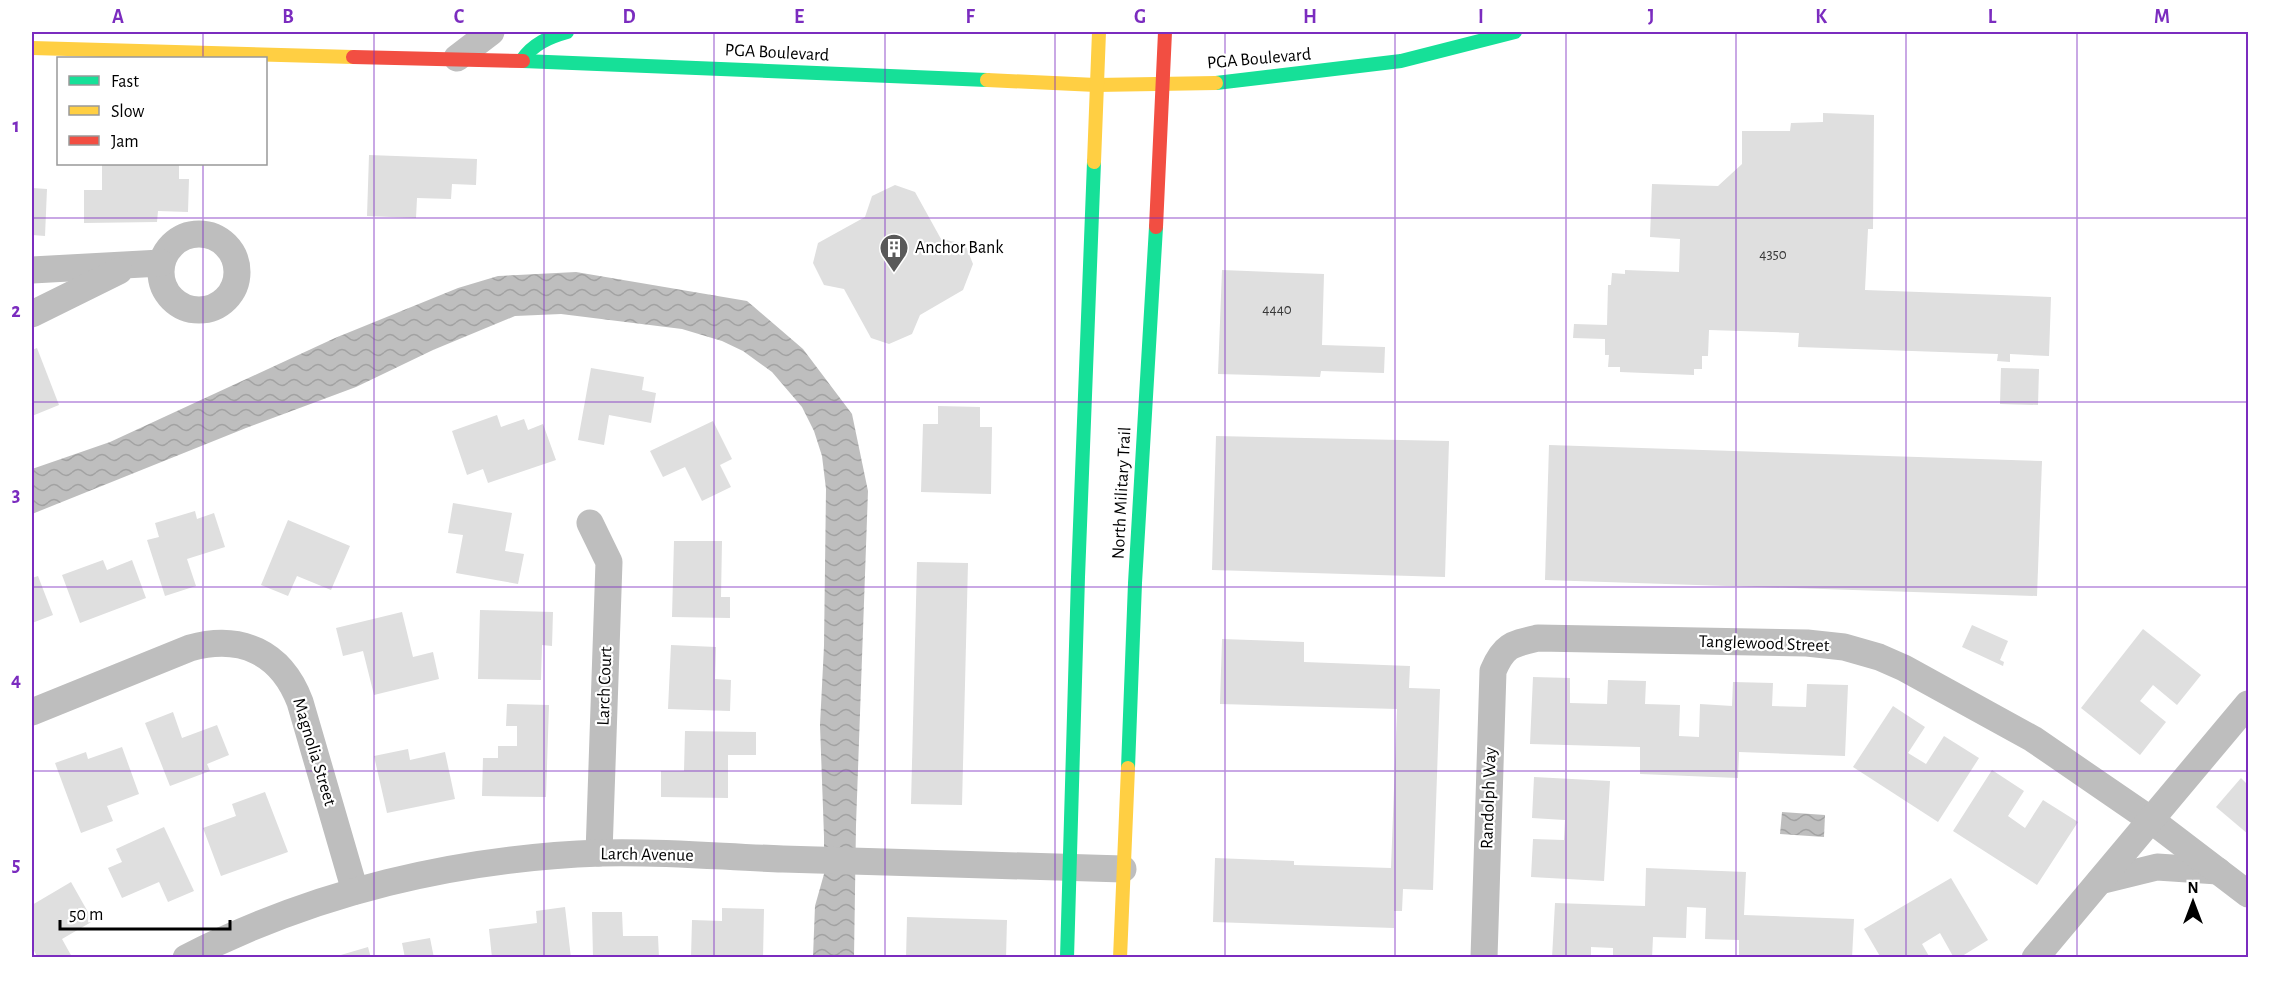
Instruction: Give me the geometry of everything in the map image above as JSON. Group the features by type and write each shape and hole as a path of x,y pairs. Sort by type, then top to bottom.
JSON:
{"main road":[{"path":"522,60 526,53 552,36 567,32"},
{"path":"1068,957 1078,577 1099,32"},
{"name":"North Military Trail","path":"1120,957 1135,572 1164,84 1165,32"},
{"name":"PGA Boulevard","path":"32,48 522,60 1096,85 1231,83 1401,61 1515,32"}],"street":[{"path":"457,58 491,32"},
{"path":"32,270 161,263"},
{"path":"32,314 131,265"},
{"name":"Larch Court","path":"590,523 609,562 599,853"},
{"name":"Tanglewood Street","path":"1512,644 1538,638 1807,643 1844,647 1879,657 1904,668 2033,739 2151,820 2248,894"},
{"name":"Magnolia Street","path":"32,712 207,643 223,642 249,647 263,653 286,674 300,702 355,891"},
{"name":"Randolph Way","path":"1484,957 1493,671 1499,656 1512,644"},
{"path":"2035,957 2248,704"},
{"name":"Larch Avenue","path":"186,957 279,916 355,891 451,868 522,858 599,853 1123,869"},
{"path":"2100,880 2157,867 2218,871"}],"water":[{"path":"576,272 747,301 803,349 852,414 868,491 856,825 854,957 813,957 815,906 824,874 820,725 824,646 826,489 822,456 814,431 802,407 772,372 743,351 722,341 682,329 561,314 515,316 433,350 356,387 246,428 32,514 32,469 110,442 335,338 458,288 498,276"},
{"path":"1782,812 1825,815 1824,837 1780,834"}],"building":[{"path":"1823,113 1874,115 1873,229 1868,229 1865,290 2051,297 2049,356 2010,354 2010,362 1997,361 1998,354 1798,347 1799,333 1709,330 1708,356 1702,356 1702,369 1694,369 1694,375 1620,372 1620,367 1608,367 1609,355 1605,355 1605,339 1573,338 1574,324 1607,325 1608,285 1611,285 1612,273 1625,274 1625,270 1679,272 1680,239 1650,237 1652,184 1718,186 1742,164 1742,131 1790,131 1791,123 1823,122"},
{"path":"369,155 477,159 476,185 452,184 451,199 417,198 416,218 367,216"},
{"path":"102,165 179,165 179,179 189,179 188,212 158,211 157,222 84,223 84,190 102,190"},
{"name":"Anchor Bank","path":"895,185 915,192 941,239 965,244 973,264 963,290 920,315 912,334 889,344 871,338 844,289 824,285 813,263 818,243 865,217 872,196"},
{"path":"32,188 47,189 45,236 32,235"},
{"path":"1222,270 1324,274 1322,345 1385,347 1384,373 1321,371 1320,377 1218,374"},
{"path":"37,348 59,405 32,416 32,350"},
{"path":"591,368 644,377 642,390 656,393 651,423 609,415 604,445 578,440"},
{"path":"2001,368 2039,369 2038,405 2000,404"},
{"path":"938,406 980,407 980,427 992,427 991,494 921,492 923,424 938,424"},
{"path":"497,415 501,427 524,419 528,430 543,424 556,460 488,483 483,469 467,475 452,431"},
{"path":"713,421 732,459 720,465 731,487 702,501 685,467 663,477 650,451"},
{"path":"1216,436 1449,441 1445,577 1212,570"},
{"path":"1549,445 2042,461 2037,596 1545,580"},
{"path":"453,503 512,513 505,551 524,554 518,584 456,573 463,535 448,533"},
{"path":"195,511 197,519 214,513 225,547 187,559 196,586 165,596 147,540 159,537 155,523"},
{"path":"288,520 350,546 331,590 297,576 288,596 261,585"},
{"path":"674,541 722,541 721,597 730,597 730,618 672,617"},
{"path":"103,560 107,570 132,560 146,598 80,623 62,575"},
{"path":"917,562 968,563 962,805 911,804"},
{"path":"38,576 53,615 32,623 32,578"},
{"path":"480,610 553,612 552,646 542,645 541,680 478,679"},
{"path":"402,612 413,657 433,652 439,679 374,695 363,651 343,656 336,628"},
{"path":"1972,625 2008,641 2000,660 2004,662 2003,666 1962,647"},
{"path":"2143,629 2201,675 2177,705 2153,685 2140,701 2166,722 2140,755 2081,708"},
{"path":"1222,639 1304,642 1304,662 1410,666 1409,688 1440,689 1433,890 1403,889 1402,911 1394,911 1394,928 1213,922 1215,858 1294,861 1294,865 1391,868 1397,709 1220,704"},
{"path":"671,645 716,647 715,679 731,680 730,711 668,709"},
{"path":"1533,677 1570,678 1570,703 1607,704 1608,680 1646,681 1645,704 1680,705 1679,736 1699,737 1700,704 1732,706 1733,682 1773,683 1772,706 1806,707 1807,684 1848,685 1845,756 1739,752 1738,778 1640,774 1640,747 1530,744"},
{"path":"507,704 549,705 546,797 482,796 483,758 498,758 498,746 517,746 517,726 506,726"},
{"path":"1893,706 1925,727 1908,753 1926,764 1944,736 1979,758 1938,822 1853,767"},
{"path":"173,712 182,738 217,725 229,755 207,764 210,771 170,786 145,723"},
{"path":"685,731 756,732 756,755 728,755 728,798 661,797 661,771 684,771"},
{"path":"122,747 139,794 107,806 113,821 81,833 55,763 86,752 88,759"},
{"path":"408,749 410,760 445,752 455,799 387,813 374,756"},
{"path":"1992,770 2024,791 2008,816 2025,828 2043,800 2078,822 2037,885 1953,831"},
{"path":"1534,777 1610,781 1604,881 1531,877 1533,839 1564,840 1565,820 1532,818"},
{"path":"2241,778 2248,785 2248,834 2216,807"},
{"path":"265,792 288,852 221,876 203,828 236,816 232,804"},
{"path":"164,827 194,891 168,902 159,882 122,898 108,868 122,862 116,849"},
{"path":"1646,868 1746,872 1744,915 1854,919 1852,958 1739,958 1739,940 1705,939 1706,908 1687,907 1686,938 1653,937 1652,958 1613,958 1613,948 1591,947 1591,958 1552,958 1555,903 1645,906"},
{"path":"1951,878 1988,940 1959,958 1954,958 1940,933 1922,944 1930,958 1881,958 1864,929"},
{"path":"71,882 93,921 62,939 72,957 38,958 32,947 32,905"},
{"path":"565,907 571,958 492,958 489,929 537,923 536,911"},
{"path":"722,908 764,909 763,958 691,958 692,920 722,921"},
{"path":"592,912 622,912 623,936 658,936 659,958 593,958"},
{"path":"907,917 1007,920 1006,958 906,958"},
{"path":"430,938 434,958 405,958 402,943"},
{"path":"368,947 371,958 334,958 334,957"}],"traffic: fast":[{"path":"522,60 542,42 567,32"},
{"path":"1216,83 1401,61 1515,32"},
{"path":"523,61 987,80"},
{"path":"1067,958 1078,577 1094,162"},
{"path":"1128,768 1135,583 1156,227"}],"traffic: slow":[{"path":"1094,162 1099,32"},
{"path":"32,48 353,57"},
{"path":"987,80 1096,85 1216,83"},
{"path":"1120,958 1128,768"}],"traffic: jam":[{"path":"1156,227 1165,32"},
{"path":"353,57 523,61"}],"place":[{"name":"Anchor Bank","path":"894,274"}]}
